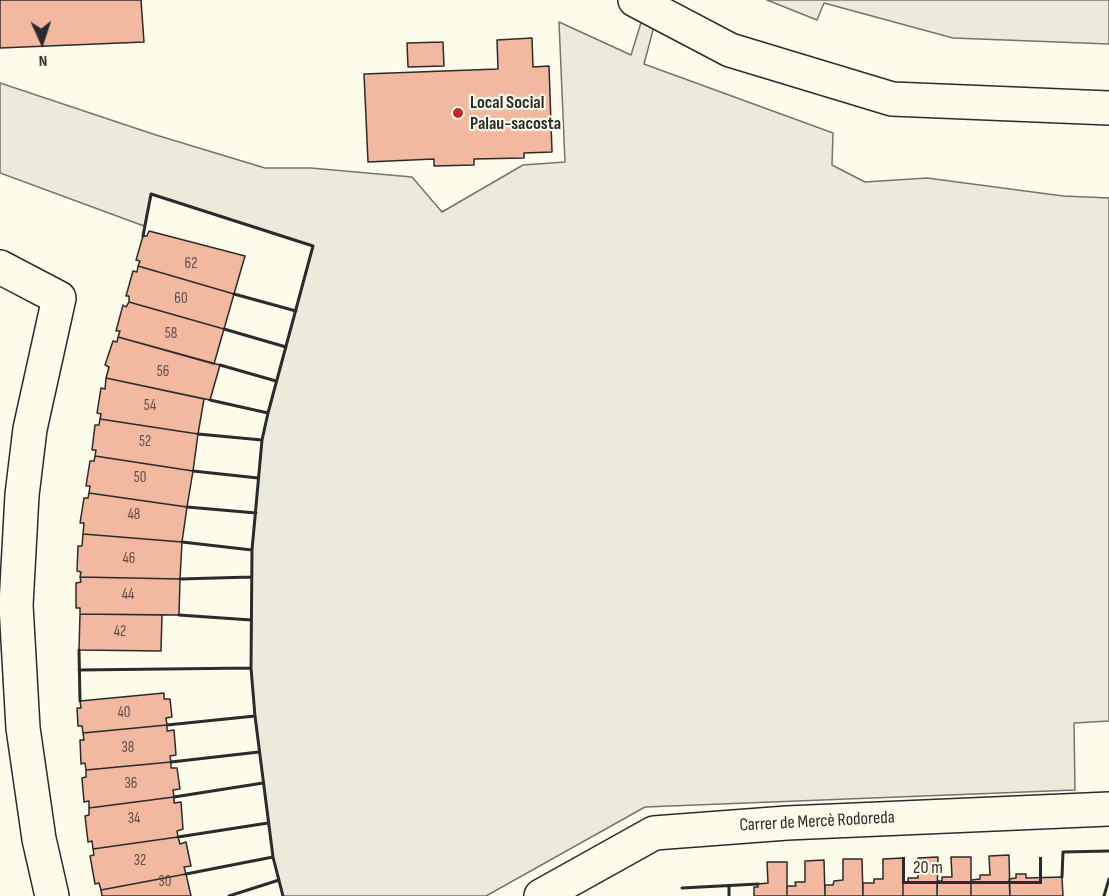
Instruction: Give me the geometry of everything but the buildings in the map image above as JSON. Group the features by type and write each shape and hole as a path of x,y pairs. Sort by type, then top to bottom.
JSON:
{"street":[{"path":"635,0 730,50 892,99 1109,108"},
{"path":"0,267 59,298 30,429 22,495 16,605 23,728 39,838 52,896"},
{"name":"Carrer de Mercè Rodoreda","path":"541,896 654,833 786,823 1109,808"}],"shaded area":[{"path":"648,0 661,0 644,64 833,133 832,165 865,182 927,178 1063,196 1109,198 1109,721 1074,723 1075,790 645,807 486,896 283,896 273,857 255,716 251,668 252,550 262,440 313,246 152,194 144,226 0,173 0,83 156,135 265,168 311,168 412,177 442,212 523,165 565,162 559,22 631,55"},
{"path":"767,0 1109,0 1109,44 953,38 824,3 817,20"}],"wall":[{"path":"143,236 151,194 313,246 262,440 252,550 251,668 255,716 273,857 283,896"},
{"path":"234,294 296,311"},
{"path":"224,329 286,347"},
{"path":"220,365 276,381"},
{"path":"210,400 268,413"},
{"path":"198,434 262,440"},
{"path":"193,471 258,478"},
{"path":"187,507 256,513"},
{"path":"182,542 252,550"},
{"path":"180,579 251,577"},
{"path":"179,615 251,620"},
{"path":"79,650 80,701"},
{"path":"79,670 251,668"},
{"path":"167,725 255,716"},
{"path":"171,762 259,752"},
{"path":"174,797 263,783"},
{"path":"178,837 268,823"},
{"path":"1062,877 1063,852 1109,851"},
{"path":"186,874 273,857"},
{"path":"1104,896 1109,879"},
{"path":"229,896 279,880"},
{"path":"682,888 758,884"},
{"path":"729,886 729,896"}],"place":[{"name":"Local Social Palau-sacosta","path":"458,113"}]}
